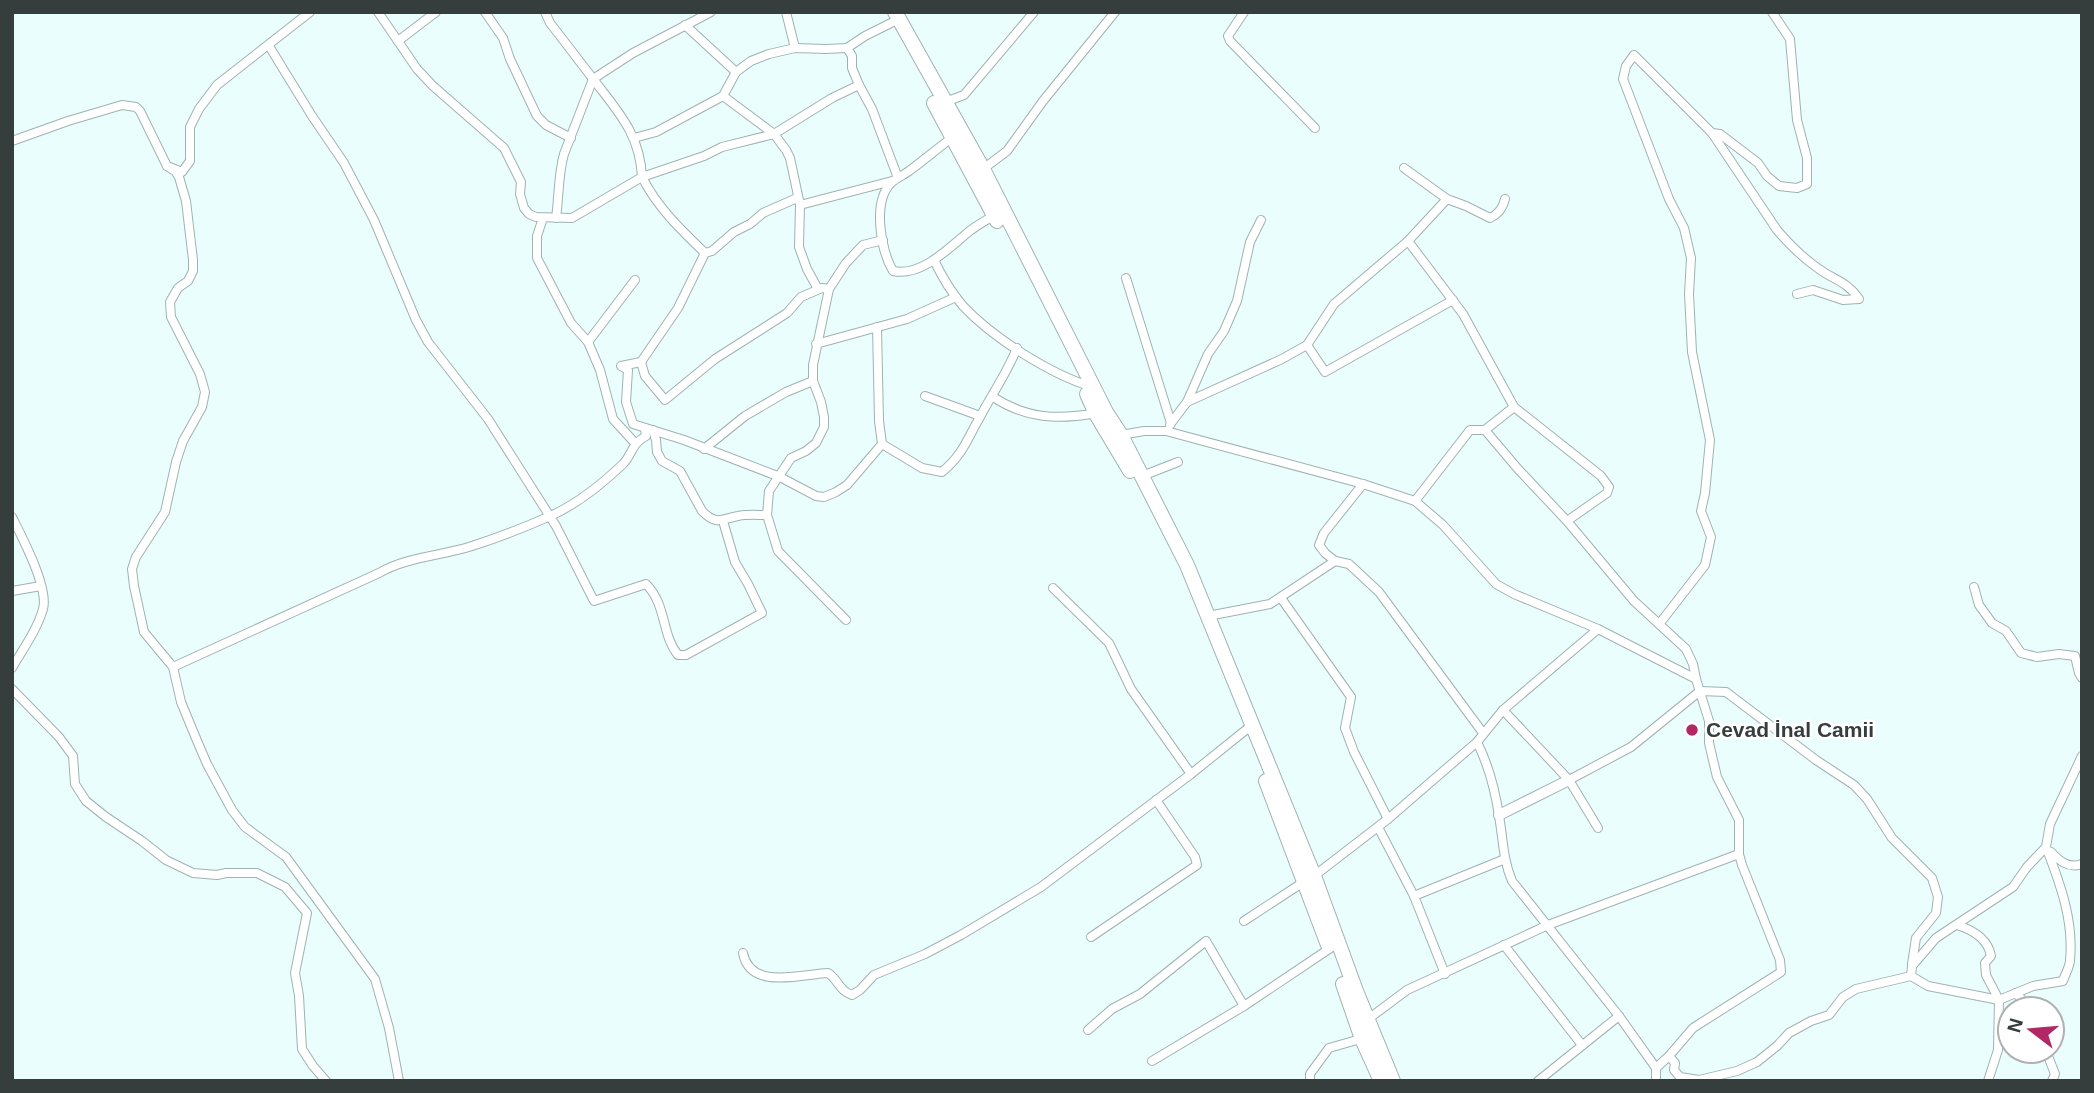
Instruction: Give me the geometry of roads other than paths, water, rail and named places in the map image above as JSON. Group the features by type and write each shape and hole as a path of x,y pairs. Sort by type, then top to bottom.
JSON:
{"highway":[{"path":"893,17 983,169 1187,588 1251,731"},
{"path":"893,17 953,137 1089,386"},
{"path":"1101,413 1121,435 1187,565 1309,878 1368,1038 1381,1081"},
{"path":"1333,946 1367,1020 1368,1038 1393,1081"}],"street":[{"path":"167,166 182,172 190,161 190,127 216,85 310,12"},
{"path":"378,12 417,69 504,148 521,182 520,194 524,208 536,217 572,218 642,177 704,156 722,147 774,134 832,98 859,85"},
{"path":"398,41 436,12"},
{"path":"485,12 503,38 537,116 546,125 571,138"},
{"path":"545,12 550,23 624,117 641,160 642,177 651,194 666,215 705,253"},
{"path":"556,218 560,195 560,167 593,79 633,53 711,12"},
{"path":"786,12 795,48"},
{"path":"945,102 964,95 1034,12"},
{"path":"1244,12 1230,30 1230,41 1315,128"},
{"path":"1712,133 1720,134 1758,163 1767,176 1779,186 1797,188 1807,184 1807,158 1797,120 1790,38 1772,12"},
{"path":"983,169 1007,151 1113,13"},
{"path":"634,138 656,132 723,96 736,72 751,61 795,48 847,48 893,17"},
{"path":"685,26 736,72"},
{"path":"269,46 348,172 374,220 403,294 428,342 488,419 556,526 594,601 646,584 662,610 672,648 678,655 686,655 762,613 735,562 723,521"},
{"path":"847,48 852,56 852,68 872,109 895,180"},
{"path":"1660,624 1705,565 1711,537 1701,511 1710,440 1692,352 1689,294 1691,258 1684,228 1669,199 1623,79 1626,66 1634,55 1712,133 1786,241 1817,268 1852,288 1859,299 1843,300 1813,290 1797,293"},
{"path":"723,96 774,134 790,158 799,201 799,247 818,289"},
{"path":"12,141 101,110 129,105 141,111 167,166 175,171 178,177 186,201 193,271 170,302 171,317 201,376 205,397 183,441 165,512 136,557 132,569 144,632 173,667 181,702 206,764 232,810 245,827 286,857 375,979 389,1028 399,1081"},
{"path":"953,137 895,180 884,193 881,205 883,240 889,264 893,271 905,272 934,260 967,233 995,215"},
{"path":"1404,168 1447,199 1490,218 1496,216 1506,199"},
{"path":"877,327 882,444 848,485 824,497 816,496 780,477 634,424 628,411 628,370 621,366 641,362 678,308 705,253 712,251 763,213 799,201 895,180"},
{"path":"1187,402 1307,345 1334,304 1408,241 1447,199"},
{"path":"543,218 537,236 537,258 571,323 588,342 600,370 613,419 635,443"},
{"path":"1169,427 1187,402 1208,354 1224,331 1237,301 1250,242 1261,220"},
{"path":"846,620 778,551 767,515 769,491 791,458 806,451 821,435 824,417 813,381 816,344 829,289 846,263 863,245 883,240"},
{"path":"1408,241 1463,314 1514,407 1601,476 1609,487 1606,493 1567,522"},
{"path":"934,260 942,278 956,297 986,326 1061,375 1089,386"},
{"path":"1126,278 1169,427"},
{"path":"588,342 635,280"},
{"path":"641,362 645,376 665,400 715,359 787,313 801,297 818,289 829,289"},
{"path":"816,344 907,319 956,297"},
{"path":"1307,345 1325,372 1453,300"},
{"path":"882,444 922,468 942,472 962,452 1017,348"},
{"path":"704,449 745,416 786,392 813,381"},
{"path":"925,396 980,416"},
{"path":"993,397 1024,414 1065,417 1101,413"},
{"path":"1415,501 1471,430 1485,430 1514,407"},
{"path":"1121,435 1169,427 1415,501 1443,525 1496,584 1598,629 1696,680"},
{"path":"173,667 392,565 471,546 550,517 607,478 629,458 635,443 646,436 649,430"},
{"path":"649,430 656,440 657,452 662,461 680,471 702,511 714,520 723,521 741,515 767,515"},
{"path":"1485,430 1634,601 1686,649 1693,664 1709,721 1709,743 1717,777 1739,820 1740,854 1780,960 1781,972 1693,1028 1656,1068"},
{"path":"1142,476 1178,462"},
{"path":"1363,484 1324,533 1319,545 1335,561 1349,564 1379,592 1483,733"},
{"path":"12,517 39,576 44,607 31,637 12,668"},
{"path":"1208,616 1270,604 1335,561"},
{"path":"12,591 41,586"},
{"path":"1974,587 1979,605 1992,623 2006,631 2021,653 2036,657 2059,654 2076,656 2082,678"},
{"path":"1053,588 1109,643 1131,689 1191,775"},
{"path":"1281,598 1351,698 1345,728 1353,752 1388,819"},
{"path":"1244,921 1309,878 1388,819 1477,742 1503,710 1598,629"},
{"path":"12,689 60,737 73,756 75,784 86,801 106,817 166,860 193,873 257,873 285,887 307,913 295,972 302,1049 326,1081"},
{"path":"1499,815 1631,747 1700,691 1726,692 1805,752 1854,785 1867,799 1892,838 1932,878 1938,897 1936,913 1916,938 1911,976"},
{"path":"1503,710 1569,780 1598,828"},
{"path":"743,954 745,963 755,972 783,979 828,973 844,992 852,995 874,975 925,954 1041,887 1251,731"},
{"path":"1477,742 1489,766 1505,859 1512,881 1656,1068 1656,1081"},
{"path":"2011,995 2034,986 2063,981 2075,964 2060,887 2046,847 2050,824 2082,756"},
{"path":"1090,937 1197,865 1195,857 1156,800"},
{"path":"1378,827 1414,897 1445,974"},
{"path":"1912,965 1936,938 2013,887 2046,847"},
{"path":"2046,847 2060,862 2075,867 2082,864"},
{"path":"1367,1020 1407,990 1548,925 1740,854"},
{"path":"1414,897 1505,859"},
{"path":"1957,926 1970,929 1989,946 1991,956 1985,963 1986,975 1996,995"},
{"path":"1088,1030 1112,1009 1140,994 1206,941 1244,1006"},
{"path":"1504,945 1583,1045"},
{"path":"1152,1062 1244,1006 1333,946"},
{"path":"1669,1056 1680,1077 1699,1080 1737,1071 1757,1062 1789,1033 1829,1015 1843,997 1856,989 1911,976 1928,986 1996,999"},
{"path":"1538,1081 1619,1017"},
{"path":"1310,1081 1310,1074 1329,1048 1368,1038"},
{"path":"1988,1081 1996,1056"}],"place":[{"name":"Cevad İnal Camii","path":"1692,730"}]}
